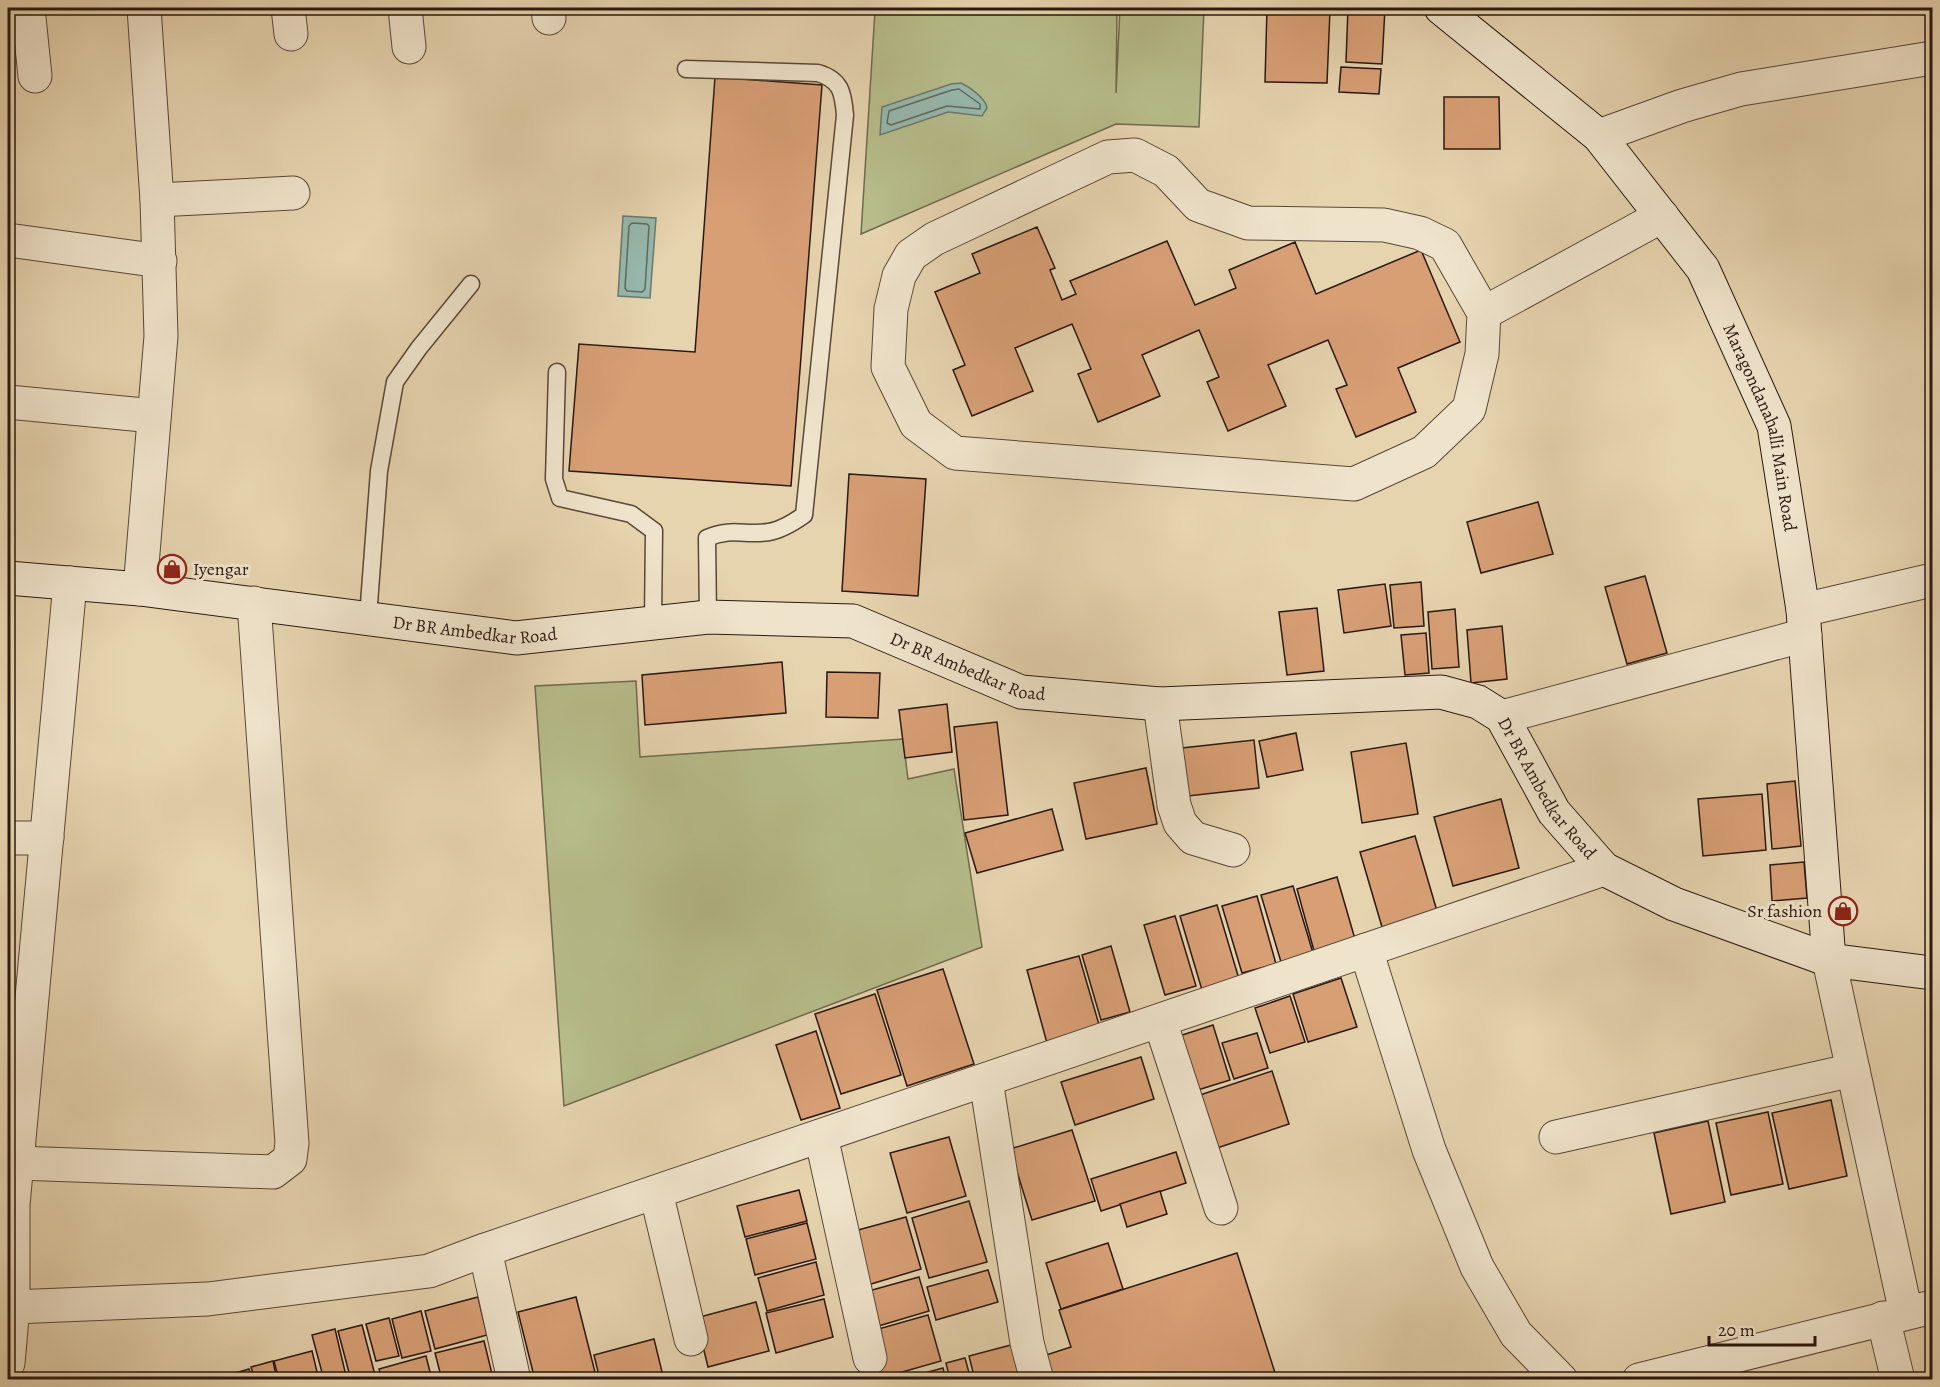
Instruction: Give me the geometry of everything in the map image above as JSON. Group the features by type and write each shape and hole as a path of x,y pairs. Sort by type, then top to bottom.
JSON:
{"street":[{"path":"28,8 34,76"},
{"path":"140,589 161,336 158,200 144,8"},
{"path":"405,8 409,47"},
{"name":"Maragondanahalli Main Road","path":"1441,8 1599,136 1703,269 1774,426 1804,623 1829,960 1907,1313 1898,1380"},
{"path":"1599,136 1682,106 1742,89 1932,58"},
{"path":"1135,155 1166,171 1198,205 1248,223 1384,225 1420,233 1445,244 1484,313 1482,354 1468,409 1424,452 1354,484 955,453 916,424 888,368 891,309 899,276 911,255 934,239 1108,157 1135,155"},
{"path":"158,200 293,193"},
{"path":"1484,313 1662,216"},
{"path":"8,240 160,261"},
{"path":"8,402 154,416"},
{"name":"Dr BR Ambedkar Road","path":"8,578 140,589 516,638 653,621 708,617 853,621 1021,692 1160,704 1441,692 1478,702 1502,717 1554,812 1604,869 1674,904 1829,960 1932,973"},
{"path":"1502,717 1804,623 1932,580"},
{"path":"8,1363 13,1307 14,1205 17,1163 70,583"},
{"path":"17,1163 273,1173 290,1159 290,1120 254,603"},
{"path":"1160,704 1174,805 1180,823 1193,838 1233,850"},
{"path":"8,838 47,838"},
{"path":"13,1307 208,1299 429,1271 1604,869"},
{"path":"1366,950 1429,1149 1478,1267 1516,1334 1561,1380"},
{"path":"1160,1021 1221,1208"},
{"path":"1556,1137 1853,1070"},
{"path":"986,1080 1028,1343 1037,1380"},
{"path":"821,1136 870,1358"},
{"path":"656,1192 691,1339"},
{"path":"485,1250 514,1380"},
{"path":"1639,1380 1739,1367 1907,1313"}],"lane":[{"path":"686,69 818,73 831,77 843,94 845,115 804,515 790,525 770,532 723,532 707,538 708,617"},
{"path":"368,617 379,471 395,382 419,348 471,284"},
{"path":"557,372 554,479 560,498 632,514 654,531 653,621"}],"green space":[{"path":"894,8 1117,8 1116,93 1120,8 1204,8 1199,127 1116,124 861,234 875,11"},
{"path":"636,681 640,757 903,739 908,779 954,769 982,947 564,1106 535,686"}],"water":[{"path":"961,83 973,90 984,101 987,108 982,116 948,112 880,135 882,107 951,84"},
{"path":"623,216 656,218 650,298 618,296"}],"building":[{"path":"1267,8 1330,10 1327,83 1265,82"},
{"path":"1348,8 1385,8 1382,64 1346,62"},
{"path":"1341,67 1381,69 1379,94 1339,92"},
{"path":"715,77 822,85 791,486 569,471 579,344 695,352"},
{"path":"1444,97 1499,97 1500,149 1444,149"},
{"path":"1037,227 1055,268 1050,270 1062,300 1076,294 1070,281 1167,241 1195,305 1236,288 1229,270 1295,242 1316,294 1421,250 1460,342 1398,368 1416,412 1356,437 1336,389 1347,385 1328,340 1268,365 1286,406 1228,431 1207,382 1219,377 1199,330 1142,355 1160,396 1098,422 1078,374 1091,369 1072,324 1015,348 1033,391 972,416 953,370 965,365 935,292 980,273 972,254"},
{"path":"849,474 926,479 918,596 842,591"},
{"path":"1538,502 1553,554 1481,573 1467,522"},
{"path":"1645,576 1667,653 1627,664 1605,587"},
{"path":"1421,582 1424,626 1394,628 1390,585"},
{"path":"1385,584 1391,626 1344,633 1338,590"},
{"path":"1317,608 1324,671 1287,675 1279,612"},
{"path":"1455,609 1459,667 1432,669 1428,612"},
{"path":"1502,626 1507,679 1471,683 1467,630"},
{"path":"1426,633 1429,673 1405,675 1401,635"},
{"path":"782,662 786,713 645,725 642,675"},
{"path":"827,672 880,673 878,718 826,717"},
{"path":"947,704 952,752 905,758 899,710"},
{"path":"997,722 1008,815 964,820 954,727"},
{"path":"1296,733 1303,770 1267,777 1259,741"},
{"path":"1254,740 1259,788 1179,797 1173,749"},
{"path":"1406,743 1418,814 1362,823 1351,752"},
{"path":"1146,768 1157,824 1086,839 1074,783"},
{"path":"1795,781 1801,846 1772,849 1767,784"},
{"path":"1762,794 1766,850 1703,856 1698,799"},
{"path":"1501,799 1519,868 1453,886 1434,817"},
{"path":"1052,809 1063,850 977,873 965,833"},
{"path":"1415,836 1437,911 1382,927 1360,852"},
{"path":"1804,862 1807,898 1772,901 1770,865"},
{"path":"1337,877 1357,946 1316,958 1297,889"},
{"path":"1293,886 1313,953 1281,962 1261,895"},
{"path":"1257,896 1276,964 1242,973 1222,906"},
{"path":"1217,905 1239,979 1202,990 1180,916"},
{"path":"1175,916 1196,986 1165,995 1144,925"},
{"path":"1111,946 1130,1012 1101,1020 1082,955"},
{"path":"1079,956 1100,1028 1047,1043 1027,970"},
{"path":"943,969 974,1064 907,1086 877,990"},
{"path":"1341,978 1357,1027 1308,1042 1293,994"},
{"path":"875,994 901,1075 841,1094 815,1014"},
{"path":"1290,996 1305,1042 1270,1053 1255,1008"},
{"path":"1213,1025 1230,1080 1188,1093 1170,1039"},
{"path":"816,1031 840,1108 801,1120 776,1045"},
{"path":"1257,1033 1268,1068 1234,1079 1222,1043"},
{"path":"1141,1057 1154,1099 1075,1125 1061,1082"},
{"path":"1272,1071 1289,1124 1208,1151 1191,1098"},
{"path":"1831,1100 1847,1176 1789,1189 1772,1113"},
{"path":"1768,1112 1783,1184 1731,1195 1716,1123"},
{"path":"1708,1121 1725,1202 1671,1214 1654,1133"},
{"path":"1072,1130 1095,1201 1032,1220 1010,1149"},
{"path":"949,1137 966,1196 907,1213 890,1153"},
{"path":"1176,1152 1186,1183 1101,1211 1091,1179"},
{"path":"799,1190 807,1221 745,1237 737,1206"},
{"path":"1160,1191 1167,1214 1127,1227 1120,1204"},
{"path":"969,1201 987,1262 929,1278 912,1218"},
{"path":"906,1217 921,1269 861,1287 847,1233"},
{"path":"807,1223 816,1259 755,1275 746,1239"},
{"path":"1108,1243 1123,1289 1061,1309 1046,1263"},
{"path":"1237,1253 1276,1376 1265,1380 1048,1380 1040,1357 1071,1347 1059,1310"},
{"path":"816,1262 824,1295 767,1311 758,1278"},
{"path":"988,1270 998,1302 936,1320 927,1287"},
{"path":"919,1277 929,1311 875,1327 865,1292"},
{"path":"478,1297 487,1335 435,1349 425,1311"},
{"path":"576,1297 597,1380 535,1380 518,1312"},
{"path":"824,1299 833,1337 776,1353 766,1313"},
{"path":"756,1302 769,1351 708,1367 696,1318"},
{"path":"421,1311 431,1351 402,1358 392,1319"},
{"path":"928,1315 941,1361 881,1378 868,1332"},
{"path":"389,1318 399,1356 376,1361 366,1324"},
{"path":"362,1325 375,1375 351,1380 338,1331"},
{"path":"335,1329 347,1380 324,1380 312,1335"},
{"path":"654,1339 664,1380 600,1380 594,1355"},
{"path":"484,1341 492,1374 472,1380 442,1380 435,1353"},
{"path":"1011,1345 1020,1380 975,1380 969,1356"},
{"path":"312,1351 319,1380 279,1380 274,1361"},
{"path":"426,1356 432,1380 382,1380 379,1369"},
{"path":"965,1358 971,1380 950,1380 946,1363"},
{"path":"273,1361 277,1380 255,1380 251,1367"},
{"path":"943,1368 946,1380 918,1380 917,1375"},
{"path":"249,1369 252,1380 226,1380 225,1376"}],"place":[{"name":"Iyengar","path":"172,569"},
{"name":"Sr fashion","path":"1843,911"}]}
